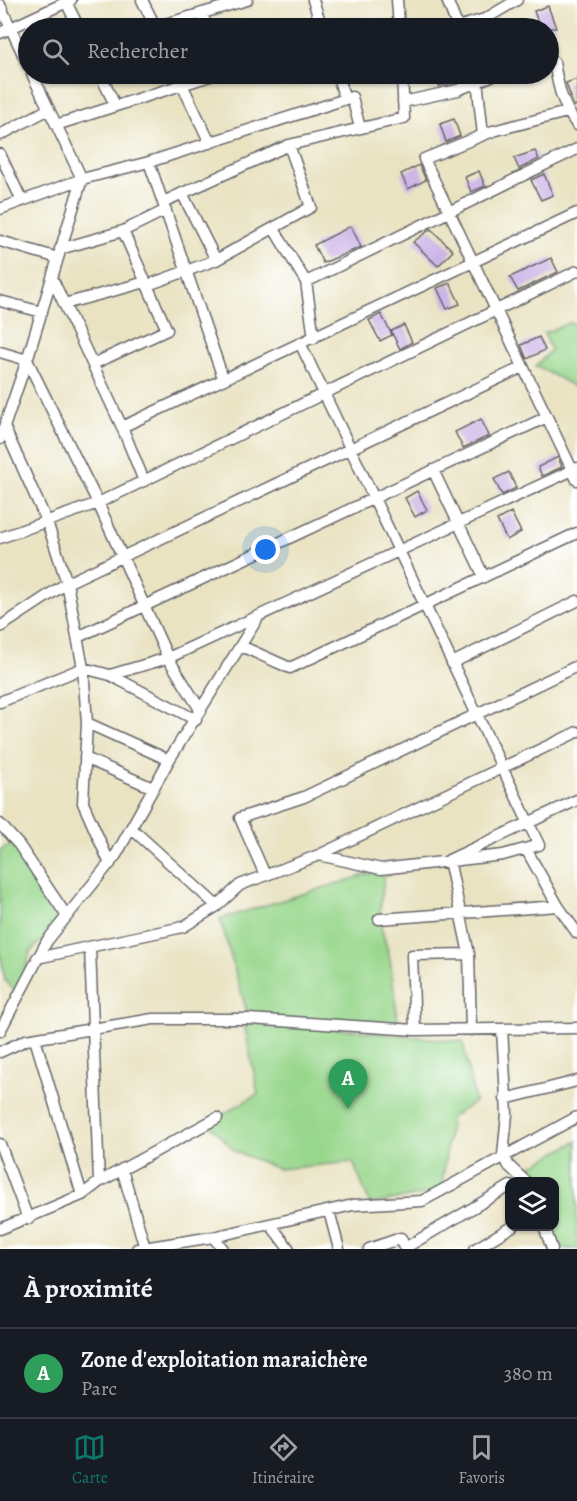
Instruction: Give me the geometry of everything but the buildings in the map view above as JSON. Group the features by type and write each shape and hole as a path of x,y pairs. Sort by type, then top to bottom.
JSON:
{"street":[{"path":"142,0 150,18"},
{"path":"186,18 202,13 216,4 247,0"},
{"path":"313,0 319,18"},
{"path":"397,0 398,18"},
{"path":"447,0 453,18"},
{"path":"32,18 67,1 75,18"},
{"path":"487,18 511,2"},
{"path":"0,5 18,43"},
{"path":"202,13 204,18"},
{"path":"0,33 18,25"},
{"path":"38,84 82,179 3,434 47,522 67,583 83,668 87,723 83,802 110,864"},
{"path":"105,84 115,105"},
{"path":"56,124 115,105 165,84"},
{"path":"182,84 210,143"},
{"path":"340,84 345,99"},
{"path":"0,240 59,254 123,231 182,193 289,145 404,118 402,84"},
{"path":"403,102 442,91 458,90 469,84"},
{"path":"477,84 483,135"},
{"path":"557,84 567,112 577,124"},
{"path":"0,209 82,179 148,162 352,97 360,128"},
{"path":"0,135 49,109"},
{"path":"110,675 168,658 459,523 576,473 424,159 483,135 567,112"},
{"path":"64,304 188,272 216,260 311,207 289,145"},
{"path":"306,282 577,149"},
{"path":"0,154 22,201"},
{"path":"148,162 223,378"},
{"path":"182,193 216,260"},
{"path":"122,427 223,378 314,339 577,213"},
{"path":"274,229 306,282 314,339"},
{"path":"93,364 167,330 123,231"},
{"path":"0,538 98,503 577,271"},
{"path":"52,278 122,427 144,481"},
{"path":"0,301 42,312"},
{"path":"301,345 539,845 503,855 381,869 319,855"},
{"path":"0,352 27,360 98,503 120,558 168,658 199,716"},
{"path":"0,627 67,583 523,367"},
{"path":"78,637 547,417"},
{"path":"433,470 484,577"},
{"path":"241,646 290,668 577,532"},
{"path":"452,663 577,601"},
{"path":"0,1031 37,958 66,915 110,864 169,760 199,716 260,616"},
{"path":"265,875 240,818 304,797 577,666"},
{"path":"0,702 83,668 110,675 199,716"},
{"path":"87,723 169,760"},
{"path":"37,958 171,932 196,921 240,885 319,855 577,732"},
{"path":"86,758 153,788"},
{"path":"449,860 577,800"},
{"path":"0,824 19,845 66,915"},
{"path":"130,828 217,906"},
{"path":"526,849 558,906 577,933"},
{"path":"449,860 469,954 471,1030"},
{"path":"380,919 558,906"},
{"path":"90,948 99,1182"},
{"path":"415,1030 412,955 469,954"},
{"path":"0,1052 35,1039 153,1019 249,1019 415,1030 577,1028"},
{"path":"502,1029 507,1114 503,1155 509,1166 520,1177"},
{"path":"35,1039 82,1195"},
{"path":"505,1099 577,1081"},
{"path":"0,1229 82,1195 99,1182 217,1118"},
{"path":"122,1169 141,1248 159,1248 353,1205 423,1201 503,1155 577,1118"},
{"path":"0,1144 28,1219"},
{"path":"369,1249 401,1238 405,1248 505,1189"},
{"path":"329,1211 339,1249"},
{"path":"270,1224 289,1249"},
{"path":"476,1249 506,1231"},
{"path":"545,1231 552,1249"},
{"path":"213,1237 222,1249"}],"green space":[{"path":"569,323 577,324 577,388 536,366 551,350 544,333"},
{"path":"16,841 62,921 30,952 19,995 5,981 0,952 0,850"},
{"path":"385,869 379,919 390,959 399,1029 275,1022 463,1042 475,1102 451,1117 441,1191 370,1204 353,1162 278,1169 235,1151 208,1123 258,1094 245,1028 252,1019 249,1019 220,919"},
{"path":"577,1141 577,1249 553,1249 547,1231 559,1231 559,1177 531,1177 528,1168"}],"place":[{"name":"Zone d'exploitation maraichère","path":"348,1109"}]}
